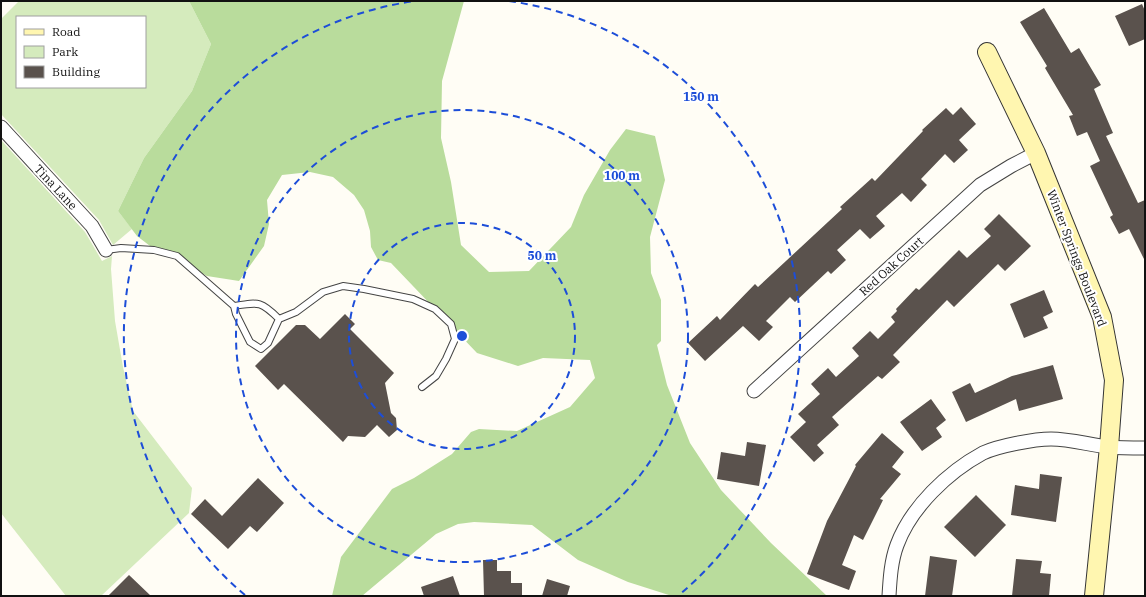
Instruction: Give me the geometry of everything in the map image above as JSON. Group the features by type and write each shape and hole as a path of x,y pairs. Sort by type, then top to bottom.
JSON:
{"street":[{"name":"Winter Springs Boulevard","path":"987,52 1036,153 1102,317 1114,380 1094,596"},
{"name":"Tina Lane","path":"1,127 92,226 106,250"},
{"name":"Red Oak Court","path":"754,391 980,185 1036,153"},
{"path":"889,596 891,573 897,545 907,525 927,497 952,473 984,453 1020,442 1052,438 1109,447 1145,448"}],"lane":[{"path":"106,250 121,248 154,250 177,256 234,306 236,314 250,342 261,349 268,343 279,319 296,312 323,292 343,286 413,298 435,309 451,324 455,339 436,376 422,387"},
{"path":"234,306 256,302 267,307 279,319"}],"green space":[{"path":"19,1 189,1 211,44 192,91 144,158 118,211 132,229 113,245 99,220 1,114 1,19"},
{"path":"189,1 464,1 442,81 441,138 451,182 461,245 489,272 529,271 571,227 584,195 610,150 626,129 655,136 665,180 650,237 651,273 661,300 661,341 657,345 667,385 690,443 721,490 771,543 827,596 672,596 628,582 578,560 532,525 474,522 458,524 436,534 362,596 332,596 341,557 392,489 414,478 452,454 471,432 479,429 517,431 570,407 595,378 590,360 543,358 518,366 477,353 391,263 378,260 371,247 370,231 364,210 354,195 333,177 310,172 282,175 267,200 269,224 264,246 239,281 207,276 154,249 137,236 118,211 144,158 192,91 211,44"},
{"path":"1,140 85,232 102,261 112,256 111,269 115,321 133,411 192,488 189,513 101,596 66,596 1,513"}],"building":[{"path":"1142,4 1145,11 1145,39 1129,46 1115,16"},
{"path":"1044,8 1071,53 1079,48 1101,85 1094,89 1113,133 1106,136 1138,203 1145,200 1145,261 1129,229 1119,234 1110,217 1113,215 1090,166 1100,161 1087,132 1077,136 1069,116 1073,115 1045,68 1047,66 1020,22"},
{"path":"961,107 976,124 959,140 968,150 954,163 945,154 921,179 927,185 911,202 902,193 876,216 885,226 870,239 860,229 837,250 846,260 831,274 828,271 795,302 790,297 766,321 773,327 759,341 743,326 705,361 688,343 717,316 720,320 755,284 758,287 842,209 840,207 872,178 875,181 923,131 922,130 946,108 953,115"},
{"path":"999,214 1031,246 1005,271 998,264 954,307 947,300 893,355 900,362 882,379 878,376 832,417 839,425 817,445 824,453 814,462 790,437 806,422 798,414 820,394 811,384 828,368 836,377 859,356 852,348 870,331 878,339 895,322 891,317 897,311 896,309 916,288 919,290 959,250 967,258 991,236 984,229"},
{"path":"1044,290 1053,312 1043,317 1048,328 1024,338 1010,304"},
{"path":"345,314 355,324 350,329 394,373 385,383 391,413 396,418 397,430 389,437 377,425 365,437 348,436 343,442 284,384 278,390 255,366 296,325 305,325 320,339"},
{"path":"1053,365 1063,399 1019,411 1016,399 966,422 952,392 970,383 975,393 1012,376"},
{"path":"931,399 946,420 936,428 942,437 922,451 900,422"},
{"path":"882,433 904,452 892,467 901,474 880,499 883,500 863,540 854,535 842,565 856,571 849,590 807,574 827,521 856,466 855,465"},
{"path":"747,442 766,445 759,486 717,479 721,452 745,456"},
{"path":"1040,474 1062,477 1056,522 1011,515 1015,485 1039,489"},
{"path":"258,478 284,503 257,532 250,526 228,549 191,514 205,499 222,516"},
{"path":"976,495 1006,525 975,557 944,527"},
{"path":"930,556 957,560 952,596 925,596"},
{"path":"1016,559 1042,561 1040,573 1051,574 1049,596 1012,596"},
{"path":"483,560 497,560 497,571 511,571 511,583 522,583 522,596 484,596"},
{"path":"129,575 151,596 108,596"},
{"path":"453,576 460,596 424,596 421,587"},
{"path":"547,579 570,586 567,596 542,596"}]}
